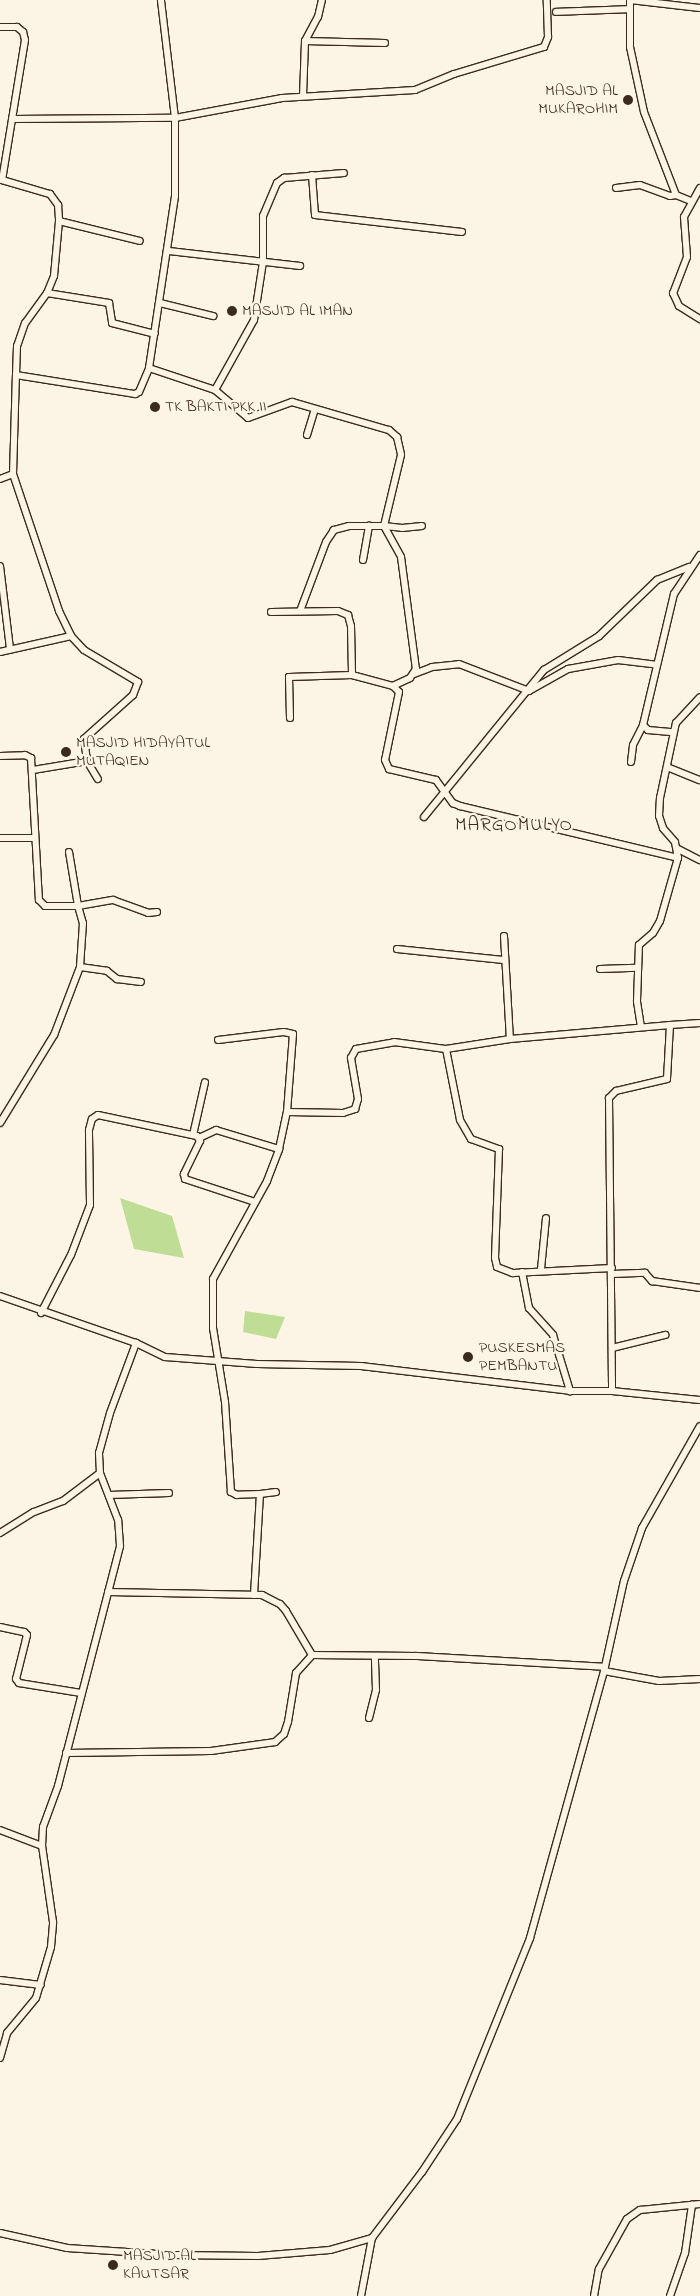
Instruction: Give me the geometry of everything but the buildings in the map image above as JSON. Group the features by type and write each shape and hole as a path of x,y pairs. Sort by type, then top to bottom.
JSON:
{"street":[{"path":"16,375 135,394 139,392 149,368 169,251 175,196 175,118 161,0"},
{"path":"303,96 305,41 318,17 322,0"},
{"path":"12,119 175,118 303,96 415,90 463,71 532,53 547,44 547,0"},
{"path":"676,195 644,112 632,60 630,0 700,8"},
{"path":"556,12 630,9"},
{"path":"0,27 17,27 23,32 25,40 2,182 50,194 58,205 59,220 54,276 47,293 25,323 17,346 13,474 59,611 71,636 84,650 138,682 133,695 86,736 83,745 87,761 98,779"},
{"path":"305,41 385,43"},
{"path":"215,390 251,328 263,262 263,216 276,184 284,178 344,173"},
{"path":"312,176 316,215 462,232"},
{"path":"616,188 640,185 670,196 676,195 691,202"},
{"path":"700,188 684,217 687,257 673,293 679,306 700,319"},
{"path":"59,220 140,241"},
{"path":"169,251 300,266"},
{"path":"47,293 109,303 109,318 112,323 155,334"},
{"path":"160,303 213,316"},
{"path":"149,368 215,390 248,418 284,403 315,409 389,430 397,437 400,455 384,526 401,557 412,623 414,674"},
{"path":"307,435 315,409"},
{"path":"0,479 13,474"},
{"path":"363,560 369,526"},
{"path":"300,611 330,536 341,527 384,526 402,528 422,526"},
{"path":"631,762 633,745 643,725 674,594 690,566 700,555"},
{"path":"0,566 10,649"},
{"path":"424,817 544,670 600,636 658,580 690,566"},
{"path":"271,612 338,611 348,615 352,626 352,675"},
{"path":"0,652 71,636"},
{"path":"393,686 414,674 432,667 459,664 526,690 532,690 568,669 618,660 656,665"},
{"path":"290,718 289,677 352,675 393,686 400,697 386,765 389,769 436,780 445,792 460,806 678,858"},
{"path":"700,697 676,723 659,816 678,848 700,860"},
{"path":"643,725 648,730 673,732"},
{"path":"0,756 30,756 33,770 33,838 41,904 78,906 113,900 148,912 157,912"},
{"path":"33,770 87,761"},
{"path":"667,767 700,780"},
{"path":"0,838 33,838"},
{"path":"641,1027 637,968 639,945 653,933 660,921 678,858 678,848"},
{"path":"0,1123 54,1035 80,967 83,923 78,906 69,852"},
{"path":"504,936 503,960 510,1038"},
{"path":"397,949 503,960"},
{"path":"80,967 107,971 117,979 141,982"},
{"path":"600,969 637,968"},
{"path":"287,1112 343,1114 355,1109 358,1100 351,1058 356,1049 394,1042 446,1049 510,1038 700,1023"},
{"path":"612,1391 609,1098 616,1091 667,1079 670,1025"},
{"path":"218,1040 284,1032 294,1034 287,1112 279,1148 255,1202 213,1279 217,1360 224,1402 231,1492 237,1495 276,1492"},
{"path":"446,1049 460,1120 471,1139 499,1149 496,1263 503,1270 522,1272 541,1269 645,1273 652,1281 700,1288"},
{"path":"205,1082 196,1137 183,1177 255,1202"},
{"path":"41,1313 71,1255 90,1204 88,1158 92,1119 104,1114 196,1137 216,1130 279,1148"},
{"path":"541,1269 546,1218"},
{"path":"522,1272 529,1308 553,1335 570,1391"},
{"path":"0,1296 41,1313 136,1343 165,1357 361,1366 570,1391 612,1391 700,1400"},
{"path":"612,1348 665,1335"},
{"path":"0,2058 7,2033 36,1998 51,1947 53,1922 42,1846 43,1827 66,1752 120,1546 118,1520 100,1473 101,1442 136,1343"},
{"path":"361,2296 372,2238 422,2172 457,2119 530,1938 605,1669 624,1581 642,1528 700,1426"},
{"path":"0,1533 25,1516 62,1501 100,1473"},
{"path":"109,1495 169,1494"},
{"path":"254,1595 260,1494"},
{"path":"108,1592 262,1595 280,1604 312,1655"},
{"path":"0,1627 24,1632 27,1635 16,1679 19,1683 82,1693"},
{"path":"312,1655 375,1658 416,1656 605,1669 659,1681 700,1679"},
{"path":"66,1752 211,1751 275,1742 284,1734 288,1722 296,1674 312,1655"},
{"path":"370,1718 376,1690 375,1658"},
{"path":"0,1830 42,1846"},
{"path":"0,1980 41,1985"},
{"path":"594,2296 599,2269 628,2219 640,2210 700,2204"},
{"path":"670,2296 686,2253 692,2205"},
{"path":"0,2233 67,2248 173,2255 258,2256 330,2250 372,2238"}],"green space":[{"path":"120,1198 172,1216 184,1258 134,1249"},
{"path":"245,1311 285,1317 276,1339 243,1332"}],"place":[{"name":"MASJID AL MUKAROHIM","path":"628,100"},
{"name":"MASJID AL IMAN","path":"232,311"},
{"name":"TK BAKTI PKK II","path":"155,407"},
{"name":"MASJID HIDAYATUL MUTAQIEN","path":"66,752"},
{"name":"PUSKESMAS PEMBANTU","path":"468,1357"},
{"name":"MASJID AL KAUTSAR","path":"113,2265"}],"district":[{"name":"MARGOMULYO","path":"514,826"}]}
